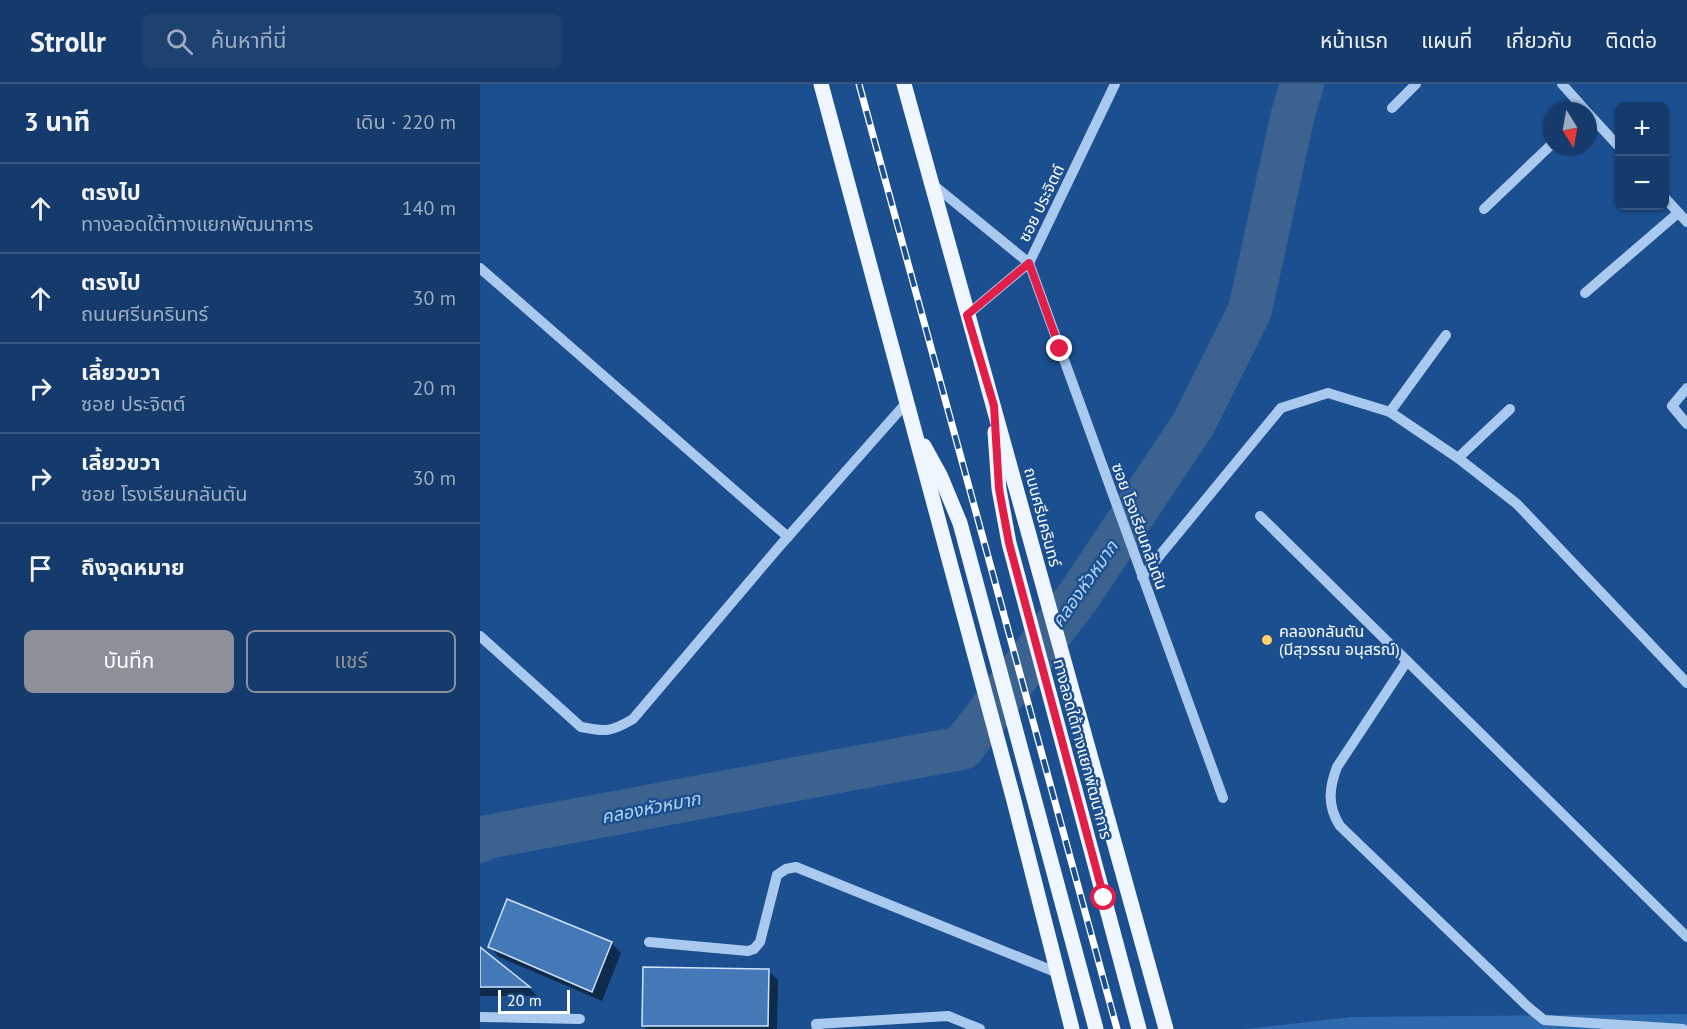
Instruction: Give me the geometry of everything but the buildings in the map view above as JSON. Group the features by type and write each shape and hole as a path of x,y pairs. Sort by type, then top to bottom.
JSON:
{"main road":[{"path":"821,84 1013,798 1072,1029"},
{"name":"ถนนศรีนครินทร์","path":"904,84 1166,1029"},
{"name":"ทางลอดใต้ทางแยกพัฒนาการ","path":"994,406 996,460 1009,543 1139,1029"},
{"path":"914,428 940,475 954,508 1096,1029"}],"street":[{"name":"ซอย ประจิตต์","path":"967,315 1029,263 1115,84"},
{"path":"1392,108 1416,84"},
{"path":"1562,84 1579,102"},
{"path":"1597,122 1615,142"},
{"path":"1484,209 1543,153"},
{"path":"931,182 1029,263"},
{"path":"1669,202 1687,222"},
{"path":"1585,293 1678,213"},
{"name":"ซอย โรงเรียนกลันตัน","path":"1029,263 1223,798"},
{"path":"480,268 788,537"},
{"path":"1390,412 1446,335"},
{"path":"1687,388 1672,405 1687,424"},
{"path":"1143,578 1281,408 1328,393 1390,412 1458,458 1517,504 1687,683"},
{"path":"480,636 581,727 601,731 617,728 633,719 907,402"},
{"path":"1458,458 1510,409"},
{"path":"1260,516 1687,937"},
{"path":"1407,661 1337,767 1332,780 1330,804 1340,826 1537,1016 1554,1022 1683,1029"},
{"path":"649,942 748,951 754,949 760,942 777,875 786,869 795,867 1058,973"},
{"path":"817,1029 816,1024 948,1016 980,1029"},
{"path":"480,1017 580,1019"}],"shaded area":[{"path":"1687,1014 1687,1029 1245,1029 1352,1017"}],"waterway":[{"name":"คลองหัวหมาก","path":"480,841 487,837 962,748 1078,597 1194,423 1250,310 1293,114 1302,84"}],"railway":[{"path":"859,84 1117,1029"}],"place":[{"name":"คลองกลันตัน (มีสุวรรณ อนุสรณ์)","path":"1267,640"}],"route":[{"path":"1060,349 1029,263 967,315 994,406 999,489 1009,543 1104,898"}]}
